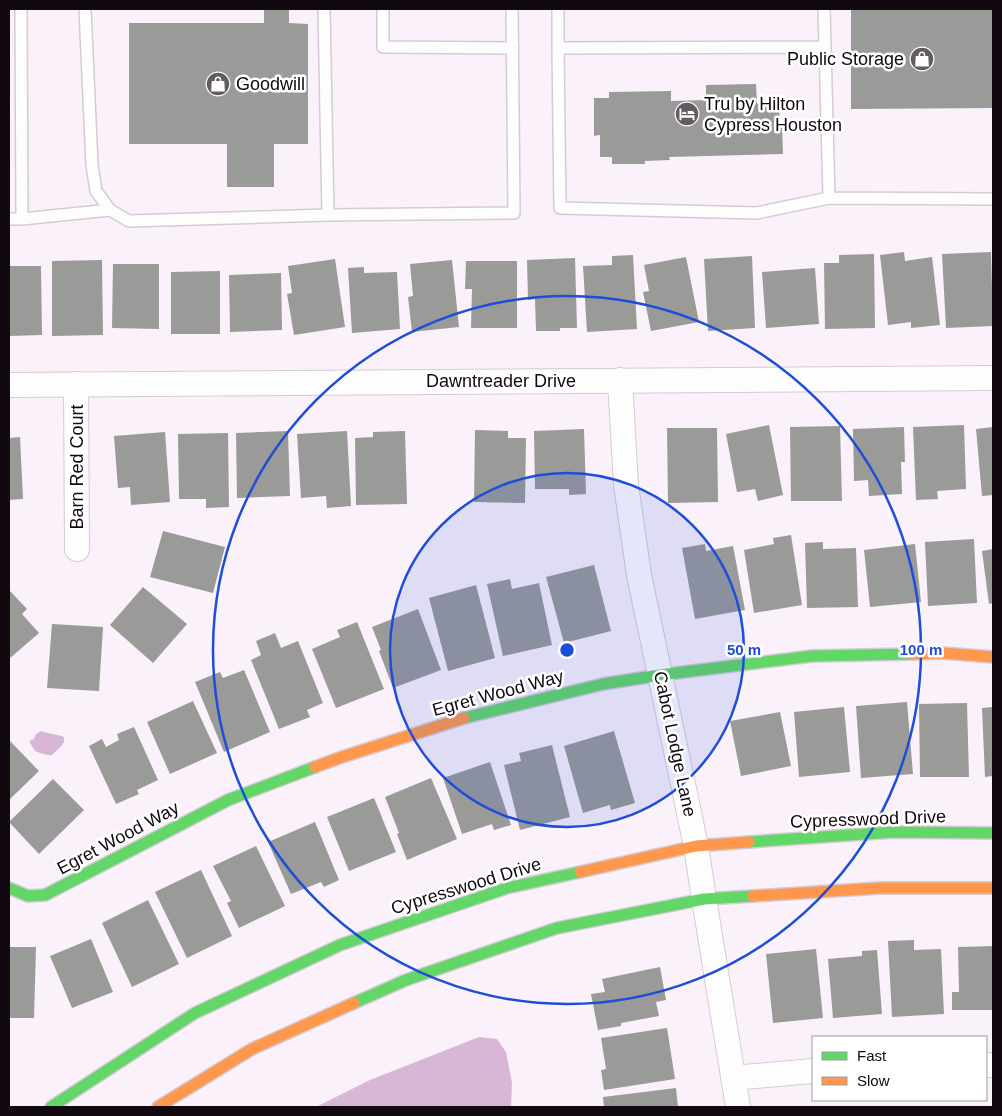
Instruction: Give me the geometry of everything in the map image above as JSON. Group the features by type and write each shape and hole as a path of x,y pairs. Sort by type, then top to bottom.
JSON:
{"main road":[{"name":"Egret Wood Way","path":"9,888 28,896 45,895 228,800 342,757 474,715 603,684 812,656 942,653 993,657"},
{"name":"Cypresswood Drive","path":"51,1107 195,1013 340,945 507,888 696,846 894,832 993,833"},
{"path":"158,1107 252,1049 406,980 557,928 704,899 880,888 993,888"}],"street":[{"name":"Dawntreader Drive","path":"9,385 993,378"},
{"name":"Cabot Lodge Lane","path":"620,380 626,485 639,575 696,846 738,1107"},
{"name":"Barn Red Court","path":"76,384 77,549"},
{"path":"733,1078 812,1071"}],"lane":[{"path":"21,9 22,219"},
{"path":"85,9 92,165 96,191 110,210 129,221 328,215 514,213 512,9"},
{"path":"324,9 328,215"},
{"path":"384,9 383,47 512,48"},
{"path":"558,9 560,208 757,213 829,198 993,199"},
{"path":"824,9 829,198"},
{"path":"558,48 825,47"},
{"path":"9,219 110,210"}],"shaded area":[{"path":"41,731 64,737 62,745 52,755 35,751 29,741 34,739 36,734"},
{"path":"479,1037 497,1039 506,1052 512,1083 511,1107 316,1107 370,1080"}],"building":[{"name":"Goodwill","path":"264,9 289,9 289,23 308,24 308,144 274,144 274,187 227,187 227,144 129,144 129,23 264,23"},
{"name":"Public Storage","path":"851,9 993,9 993,108 851,109"},
{"name":"Tru by Hilton Cypress Houston","path":"756,84 757,104 779,103 783,154 669,157 670,160 645,161 645,164 612,164 612,157 600,157 600,135 594,136 594,98 609,98 609,92 671,91 671,101 706,100 706,85"},
{"path":"904,252 905,261 932,257 940,325 911,328 911,322 888,325 880,255"},
{"path":"991,252 993,326 946,328 942,254"},
{"path":"874,254 875,328 825,329 824,263 839,263 839,255"},
{"path":"633,255 637,329 587,332 583,266 612,265 612,256"},
{"path":"752,256 755,328 708,331 704,259"},
{"path":"686,257 699,322 651,331 643,292 649,291 644,265"},
{"path":"575,258 577,328 560,328 560,331 536,331 535,299 528,300 527,260"},
{"path":"335,259 345,327 294,335 287,294 292,293 288,266"},
{"path":"102,260 103,335 52,336 52,261"},
{"path":"452,260 459,327 412,332 408,297 413,296 410,264"},
{"path":"466,261 517,261 517,328 471,328 472,289 465,289"},
{"path":"113,264 159,264 159,329 112,328"},
{"path":"9,266 41,266 42,335 9,336"},
{"path":"364,267 364,273 397,272 400,329 352,333 348,268"},
{"path":"815,268 819,324 766,328 762,272"},
{"path":"220,271 220,334 171,334 171,272"},
{"path":"281,273 282,330 230,332 229,275"},
{"path":"769,425 783,495 758,501 755,489 737,492 726,434"},
{"path":"964,425 966,489 937,491 938,499 916,500 913,427"},
{"path":"840,426 842,501 791,501 790,427"},
{"path":"904,427 905,462 901,462 902,494 869,496 868,480 854,481 853,429"},
{"path":"993,427 993,495 982,496 976,429"},
{"path":"667,428 717,428 718,502 668,503"},
{"path":"584,429 586,494 569,495 569,489 535,489 534,431"},
{"path":"475,430 508,431 508,438 526,438 525,503 474,502"},
{"path":"288,431 290,496 237,498 236,433"},
{"path":"347,431 351,506 327,508 326,496 301,498 297,434"},
{"path":"405,431 407,504 356,505 355,438 373,437 373,432"},
{"path":"165,432 170,502 131,505 130,487 118,488 114,436"},
{"path":"228,433 229,507 206,508 206,499 179,499 178,434"},
{"path":"20,437 23,499 9,500 9,438"},
{"path":"163,531 225,547 213,593 150,577"},
{"path":"791,535 802,605 754,613 744,550 774,544 773,538"},
{"path":"974,539 977,603 928,606 925,542"},
{"path":"823,542 823,549 856,548 858,607 807,608 805,543"},
{"path":"705,544 706,551 733,546 745,610 695,619 682,548"},
{"path":"915,544 921,602 870,607 864,550"},
{"path":"993,549 993,603 989,604 982,551"},
{"path":"594,565 611,631 564,643 546,577"},
{"path":"510,579 512,589 539,583 552,645 503,656 487,584"},
{"path":"476,585 495,658 448,671 429,598"},
{"path":"143,587 187,624 153,663 110,625"},
{"path":"9,592 27,609 22,614 39,633 9,659"},
{"path":"418,609 441,670 393,688 372,627"},
{"path":"357,622 384,689 336,708 312,649 340,637 337,630"},
{"path":"52,624 103,627 99,691 47,688"},
{"path":"275,633 281,648 298,641 323,703 307,710 310,717 279,729 251,660 261,655 256,641"},
{"path":"244,670 270,732 224,752 195,682 220,672 223,678"},
{"path":"193,701 217,753 170,774 147,722"},
{"path":"907,702 913,774 861,778 856,706"},
{"path":"967,703 969,777 920,777 919,704"},
{"path":"844,707 850,772 799,777 794,712"},
{"path":"993,707 993,776 985,777 982,708"},
{"path":"780,712 791,766 741,776 730,721"},
{"path":"134,727 158,780 137,790 139,794 116,804 89,746 102,739 106,747 119,740 117,734"},
{"path":"614,731 635,803 611,810 610,805 583,813 564,746"},
{"path":"9,740 39,771 9,800"},
{"path":"552,745 570,817 520,830 504,765 521,761 519,753"},
{"path":"490,762 511,825 494,830 492,824 462,834 443,778"},
{"path":"431,778 457,839 407,860 385,797"},
{"path":"53,779 84,810 39,854 9,822"},
{"path":"374,798 396,852 349,871 327,817"},
{"path":"315,822 339,880 324,887 321,882 291,894 268,842"},
{"path":"256,846 285,906 239,928 227,903 231,901 213,866"},
{"path":"201,870 232,936 187,958 155,892"},
{"path":"148,900 179,964 132,987 102,923"},
{"path":"91,939 113,992 72,1008 50,956"},
{"path":"914,940 914,950 941,949 944,1014 892,1017 888,941"},
{"path":"993,946 993,1010 952,1010 952,992 959,992 958,947"},
{"path":"9,947 36,947 34,1018 9,1018"},
{"path":"816,949 823,1018 773,1023 766,954"},
{"path":"877,950 882,1014 833,1018 828,959 862,956 862,951"},
{"path":"660,967 666,1000 656,1002 659,1016 621,1023 621,1026 598,1030 591,994 605,992 602,979"},
{"path":"667,1028 675,1079 604,1090 601,1070 606,1069 601,1038"},
{"path":"676,1088 678,1107 604,1107 603,1097"}],"traffic: fast":[{"path":"464,718 603,684 660,675 812,656 912,654"},
{"path":"9,888 28,896 45,895 228,800 315,767"},
{"path":"749,842 894,832 993,833"},
{"path":"51,1107 195,1013 340,945 507,888 580,872"},
{"path":"354,1003 406,980 557,928 704,899 753,896"}],"traffic: slow":[{"path":"912,654 942,653 993,657"},
{"path":"315,767 464,718"},
{"path":"580,872 696,846 749,842"},
{"path":"753,896 880,888 993,888"},
{"path":"158,1107 252,1049 354,1003"}],"place":[{"name":"Public Storage","path":"922,59"},
{"name":"Goodwill","path":"218,84"},
{"name":"Tru by Hilton Cypress Houston","path":"687,114"}]}
